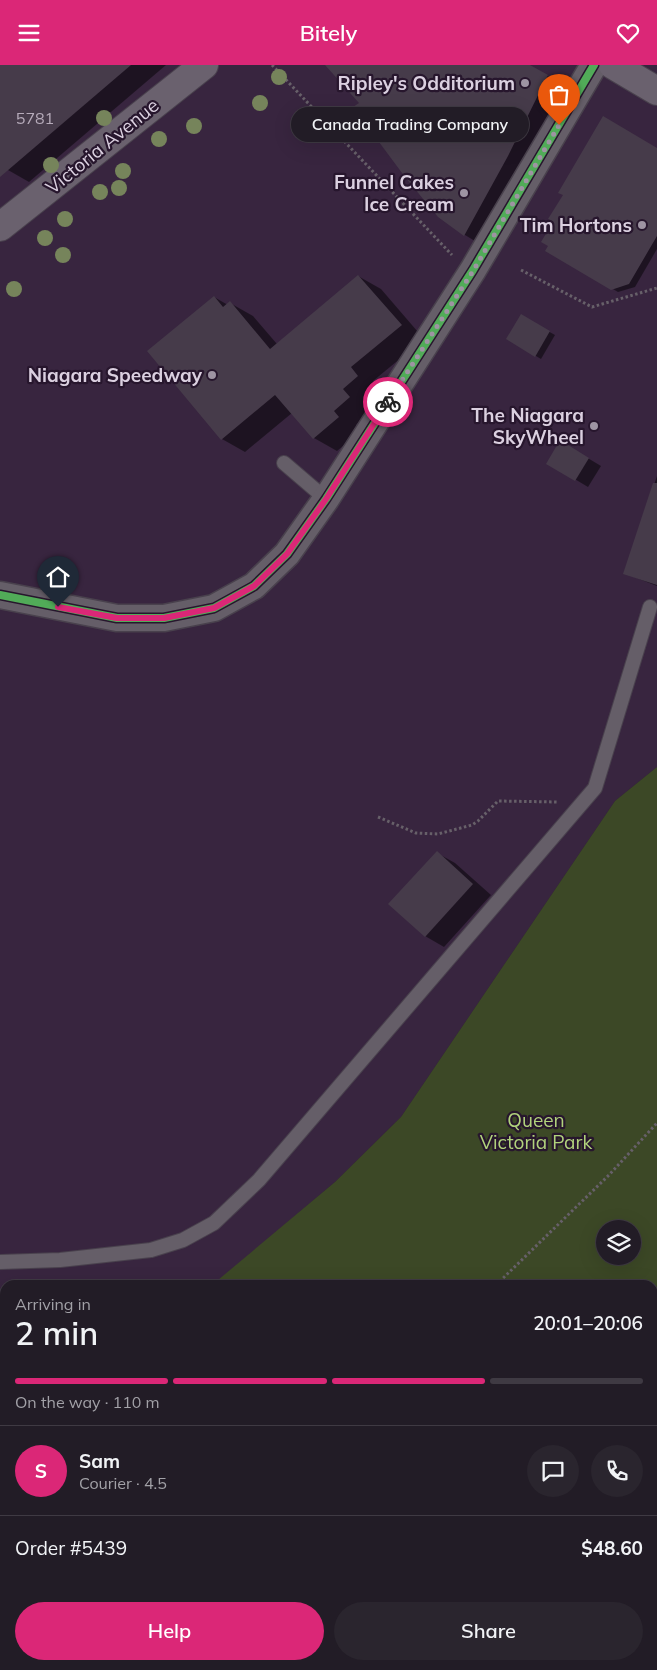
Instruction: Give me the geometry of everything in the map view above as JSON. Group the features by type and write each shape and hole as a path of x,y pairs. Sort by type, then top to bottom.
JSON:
{"main road":[{"name":"Victoria Avenue","path":"0,227 204,65"},
{"path":"613,65 657,91"}],"street":[{"path":"0,595 117,618 164,618 214,608 254,586 287,554 326,499 476,265 594,65"}],"lane":[{"path":"284,463 326,499"},
{"path":"0,1262 60,1260 151,1250 183,1240 214,1223 259,1180 595,788 650,607"}],"path":[{"path":"272,65 455,259"},
{"path":"521,270 592,307 657,289"},
{"path":"378,817 416,833 438,834 472,825 498,801 584,802"},
{"path":"501,1280 609,1175 657,1123"}],"shaded area":[{"path":"0,65 657,65 657,767 615,801 401,1117 335,1182 219,1280 0,1280"}],"green space":[{"name":"Queen Victoria Park","path":"657,767 657,1280 218,1280 335,1182 401,1117 615,801"}],"building":[{"path":"0,65 131,65 0,177"},
{"path":"325,65 530,65 548,75 508,156 464,236 438,217 405,177 353,107 359,103"},
{"path":"603,116 657,148 657,236 629,284 611,290 545,251 548,246 541,242 553,222 548,219 563,195 558,193"},
{"path":"358,275 402,325 351,367 358,376 343,389 350,397 334,411 339,417 313,439 275,395 221,440 147,351 214,296 223,307 230,301 270,349"},
{"path":"521,314 550,331 535,357 506,339"},
{"path":"560,440 589,458 575,481 546,464"},
{"path":"653,483 657,483 657,585 623,574"},
{"path":"437,851 473,884 425,937 388,904"}],"cycle path":[{"path":"0,595 117,618 164,618 214,608 254,586 287,554 326,499 473,270 594,65"}],"way so far":[{"path":"388,402 473,271 559,125"}],"place":[{"name":"Ripley's Odditorium","path":"525,83"},
{"name":"Canada Trading Company","path":"559,125"},
{"name":"Funnel Cakes Ice Cream","path":"464,193"},
{"name":"Tim Hortons","path":"642,225"},
{"name":"Niagara Speedway","path":"212,375"},
{"name":"The Niagara SkyWheel","path":"594,426"}],"route":[{"path":"58,607 117,618 164,618 214,608 254,586 287,554 326,499 388,402"}]}
